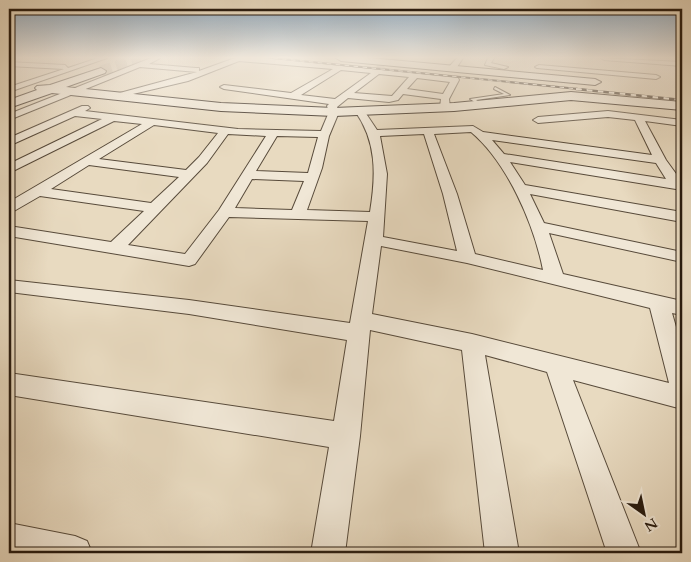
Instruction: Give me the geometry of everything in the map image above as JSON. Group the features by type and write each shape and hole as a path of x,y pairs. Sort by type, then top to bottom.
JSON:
{"street":[{"path":"9,90 26,84"},
{"path":"41,84 39,85 45,88 238,108 335,107 364,104 446,102 481,105 584,96 682,106"},
{"path":"9,99 56,84"},
{"path":"9,117 86,84"},
{"path":"119,96 164,84"},
{"path":"253,91 266,84"},
{"path":"293,96 310,84"},
{"path":"298,214 335,107 346,94 359,84"},
{"path":"364,104 383,84"},
{"path":"346,94 364,104 395,98 407,84"},
{"path":"422,94 430,84"},
{"path":"446,102 454,84"},
{"path":"273,93 288,85"},
{"path":"224,87 293,96 318,96 335,107"},
{"path":"9,104 45,88"},
{"path":"401,91 422,94 446,102"},
{"path":"9,142 83,110 85,106 45,103"},
{"path":"328,553 346,436 359,326 371,249 375,240 381,168 377,144 366,117 364,104"},
{"path":"74,113 225,131 325,134"},
{"path":"538,120 593,114 638,117 682,123"},
{"path":"9,169 114,117"},
{"path":"638,117 660,160 679,185"},
{"path":"9,208 152,122"},
{"path":"372,133 473,129 482,135 500,157 518,188 544,240 555,279"},
{"path":"115,248 203,160 225,131"},
{"path":"428,131 446,178 463,236 467,258"},
{"path":"9,231 189,260 226,212 273,133"},
{"path":"482,135 660,160"},
{"path":"500,157 679,185"},
{"path":"86,161 189,174"},
{"path":"247,175 312,177"},
{"path":"518,188 682,217"},
{"path":"37,190 154,208"},
{"path":"226,212 377,217"},
{"path":"537,226 682,257"},
{"path":"375,240 467,258 682,308"},
{"path":"9,286 189,307 333,331 359,326 472,343 682,398"},
{"path":"659,303 682,388"},
{"path":"472,343 502,553"},
{"path":"556,365 624,553"},
{"path":"9,384 346,436"},
{"path":"9,539 75,553"}],"lane":[{"path":"495,88 522,101"},
{"path":"481,105 472,99 508,95"}],"railway":[{"path":"531,84 588,90"},
{"path":"576,89 682,100"}]}
